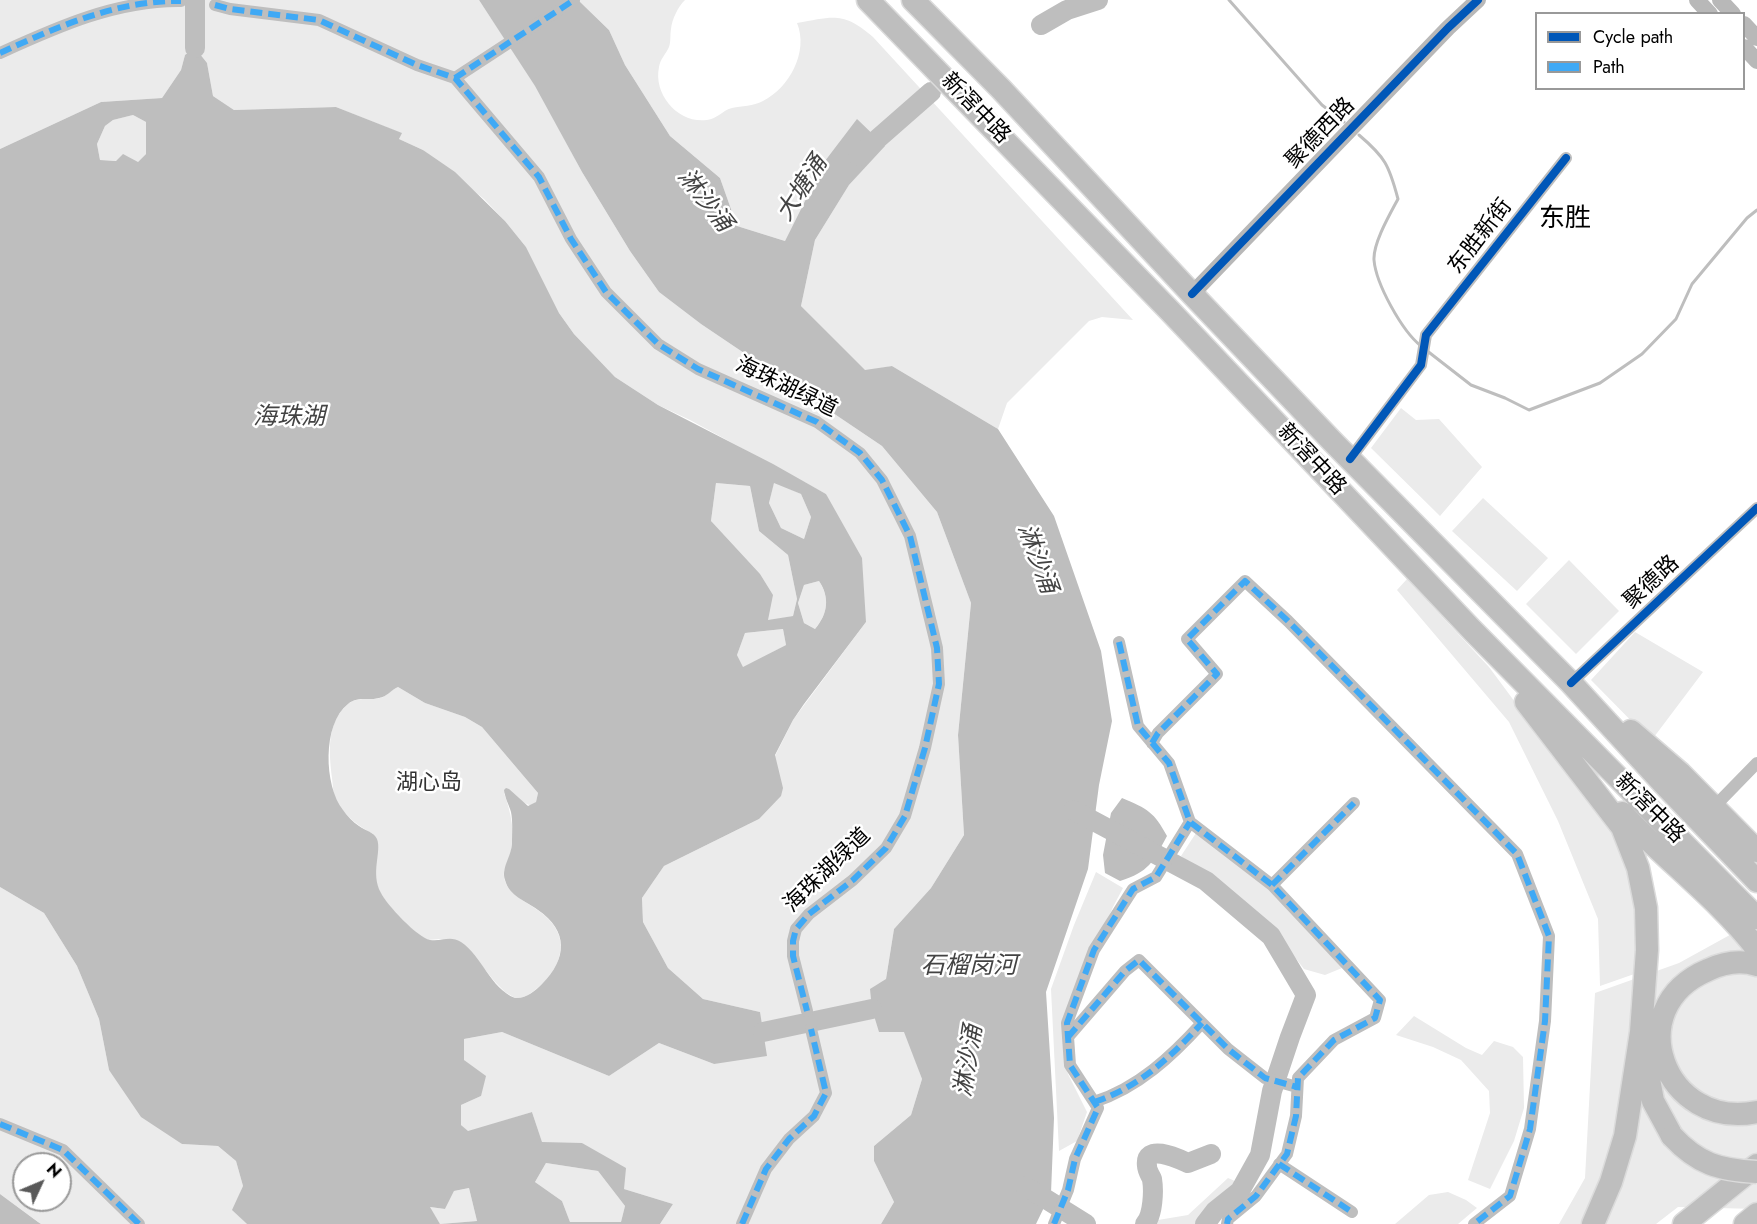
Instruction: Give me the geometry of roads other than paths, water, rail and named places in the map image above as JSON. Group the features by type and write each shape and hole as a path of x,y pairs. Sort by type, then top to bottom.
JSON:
{"highway":[{"name":"新滘中路","path":"868,0 1154,294 1472,630 1753,914"},
{"name":"新滘中路","path":"913,0 1001,89 1350,459 1571,683 1757,881"},
{"path":"1472,630 1622,827 1638,868 1646,908 1647,950 1641,1032 1625,1137 1611,1182 1593,1224"},
{"path":"1571,683 1680,773 1757,851"},
{"path":"1552,736 1642,834 1725,912 1757,949"},
{"path":"1757,965 1735,962 1715,966 1696,975 1678,989 1665,1008 1659,1047 1663,1064 1672,1080 1686,1096 1705,1108 1725,1114 1757,1112"},
{"path":"1641,1032 1653,1101 1672,1136 1685,1151 1702,1162 1720,1168 1757,1172"},
{"path":"1684,1224 1757,1165"},
{"path":"1744,1224 1757,1214"}],"street":[{"path":"215,5 319,20 417,65 455,78 574,0"},
{"name":"聚德西路","path":"1192,294 1448,28 1478,0"},
{"path":"1697,0 1708,12"},
{"path":"1720,0 1731,12"},
{"path":"0,53 71,22 110,10 181,1"},
{"path":"1745,26 1757,38"},
{"path":"1745,49 1757,61"},
{"name":"海珠湖绿道","path":"455,78 539,177 571,239 606,292 658,344 698,369 817,422 860,453 882,480 910,536 937,648 939,684 925,748 905,816 886,848 853,880 809,914 796,929 793,956 807,1011"},
{"name":"东胜新街","path":"1350,459 1421,365 1426,335 1566,158"},
{"name":"聚德路","path":"1571,683 1757,508"},
{"path":"1152,743 1158,733 1217,674 1187,639 1245,581 1288,621 1517,854 1549,936 1545,1021 1530,1129 1510,1196 1474,1224"},
{"path":"1119,642 1138,726 1169,763 1190,822 1272,885 1380,1000 1375,1018 1334,1040 1298,1078 1296,1116 1287,1154 1256,1196 1228,1218 1227,1224"},
{"path":"1714,807 1757,763"},
{"path":"1272,885 1354,803"},
{"path":"1054,1224 1068,1190 1076,1159 1098,1108 1070,1065 1067,1023 1094,950 1133,888 1156,878 1190,822"},
{"path":"1068,1037 1125,971 1139,960 1228,1048 1265,1078 1297,1087"},
{"path":"1094,1102 1130,1086 1176,1052 1202,1023"},
{"path":"742,1224 766,1168 789,1139 814,1116 826,1093 811,1029"},
{"path":"0,1124 63,1150 139,1224"},
{"path":"1279,1164 1352,1212"}],"water":[{"name":"石榴岗河","path":"479,0 578,0 609,30 625,65 670,136 720,178 737,226 785,241 825,161 857,119 885,146 849,185 815,240 801,306 865,370 892,366 998,429 1054,516 1101,651 1112,721 1099,785 1088,869 1046,992 1054,1118 1051,1193 1036,1224 881,1224 894,1202 874,1161 874,1146 911,1115 922,1079 904,1032 879,1032 872,1009 870,989 886,979 894,929 931,888 964,835 958,735 971,603 937,512 882,446 701,324 659,292 630,251 582,172 535,86"},
{"name":"海珠湖","path":"195,48 207,63 213,96 234,110 336,107 402,133 399,139 423,150 455,172 505,221 526,247 559,313 574,334 615,377 658,405 826,494 862,558 866,622 793,720 775,755 783,788 781,796 759,819 664,866 642,898 643,922 668,968 703,999 760,1012 767,1056 714,1064 659,1043 609,1076 502,1032 464,1039 464,1060 486,1076 481,1096 461,1105 461,1125 468,1131 532,1112 542,1142 582,1143 626,1168 624,1189 673,1204 660,1224 440,1224 247,1224 232,1210 243,1186 236,1161 218,1146 182,1144 141,1117 109,1070 99,1019 77,966 44,913 0,887 0,149 101,102 162,98 181,70 185,55","holes":["133,115 146,122 146,154 138,162 123,154 116,161 100,160 97,144 105,126 113,120","716,483 750,486 759,531 788,555 797,599 793,616 768,620 773,595 760,574 711,521","774,483 801,494 811,517 804,539 781,528 769,503","819,581 825,593 826,605 823,617 815,629 804,623 798,603 804,585","783,629 786,645 743,667 737,655 745,633","398,687 425,703 465,717 482,727 538,793 536,802 528,806 509,789 504,790 511,812 512,828 512,844 504,871 507,886 514,894 548,918 555,927 561,945 560,955 550,975 527,996 515,998 506,993 492,980 475,955 461,942 453,939 430,940 403,920 384,898 378,885 376,837 350,819 337,799 329,771 329,756 330,740 340,713 348,704 359,699 375,699 387,695","546,1163 598,1171 625,1206 621,1222 570,1222 562,1201 535,1182","469,1188 477,1221 440,1224 430,1207 445,1209 454,1191"]},
{"path":"1122,798 1149,812 1167,836 1158,853 1144,870 1120,881 1105,873 1103,855 1111,813"},
{"path":"0,1194 12,1203 12,1212 24,1212 41,1224 0,1224"}],"waterway":[{"path":"195,0 195,48"},
{"name":"大塘涌","path":"1041,25 1067,10 1098,0"},
{"path":"1229,0 1322,105 1344,122"},
{"name":"大塘涌","path":"858,156 931,92"},
{"path":"1359,135 1385,162 1398,199 1376,245 1374,253 1376,270 1398,319 1421,346"},
{"path":"1426,350 1471,385 1529,410 1600,383 1642,354 1676,319 1692,284 1747,218 1757,210"},
{"path":"1073,810 1206,881 1271,936 1306,995 1272,1091 1260,1155 1240,1191 1215,1211 1205,1224"},
{"path":"763,1032 872,1009"},
{"path":"1145,1224 1150,1215 1152,1203 1152,1179 1147,1166 1151,1155 1163,1154 1188,1163 1211,1154"},
{"path":"1025,1186 1086,1224"}],"district":[{"name":"东胜","path":"1565,220"}],"water label":[{"name":"淋沙涌","path":"704,201"},
{"name":"淋沙涌","path":"1036,559"},
{"name":"淋沙涌","path":"970,1061"}],"park label":[{"name":"湖心岛","path":"429,784"}]}
